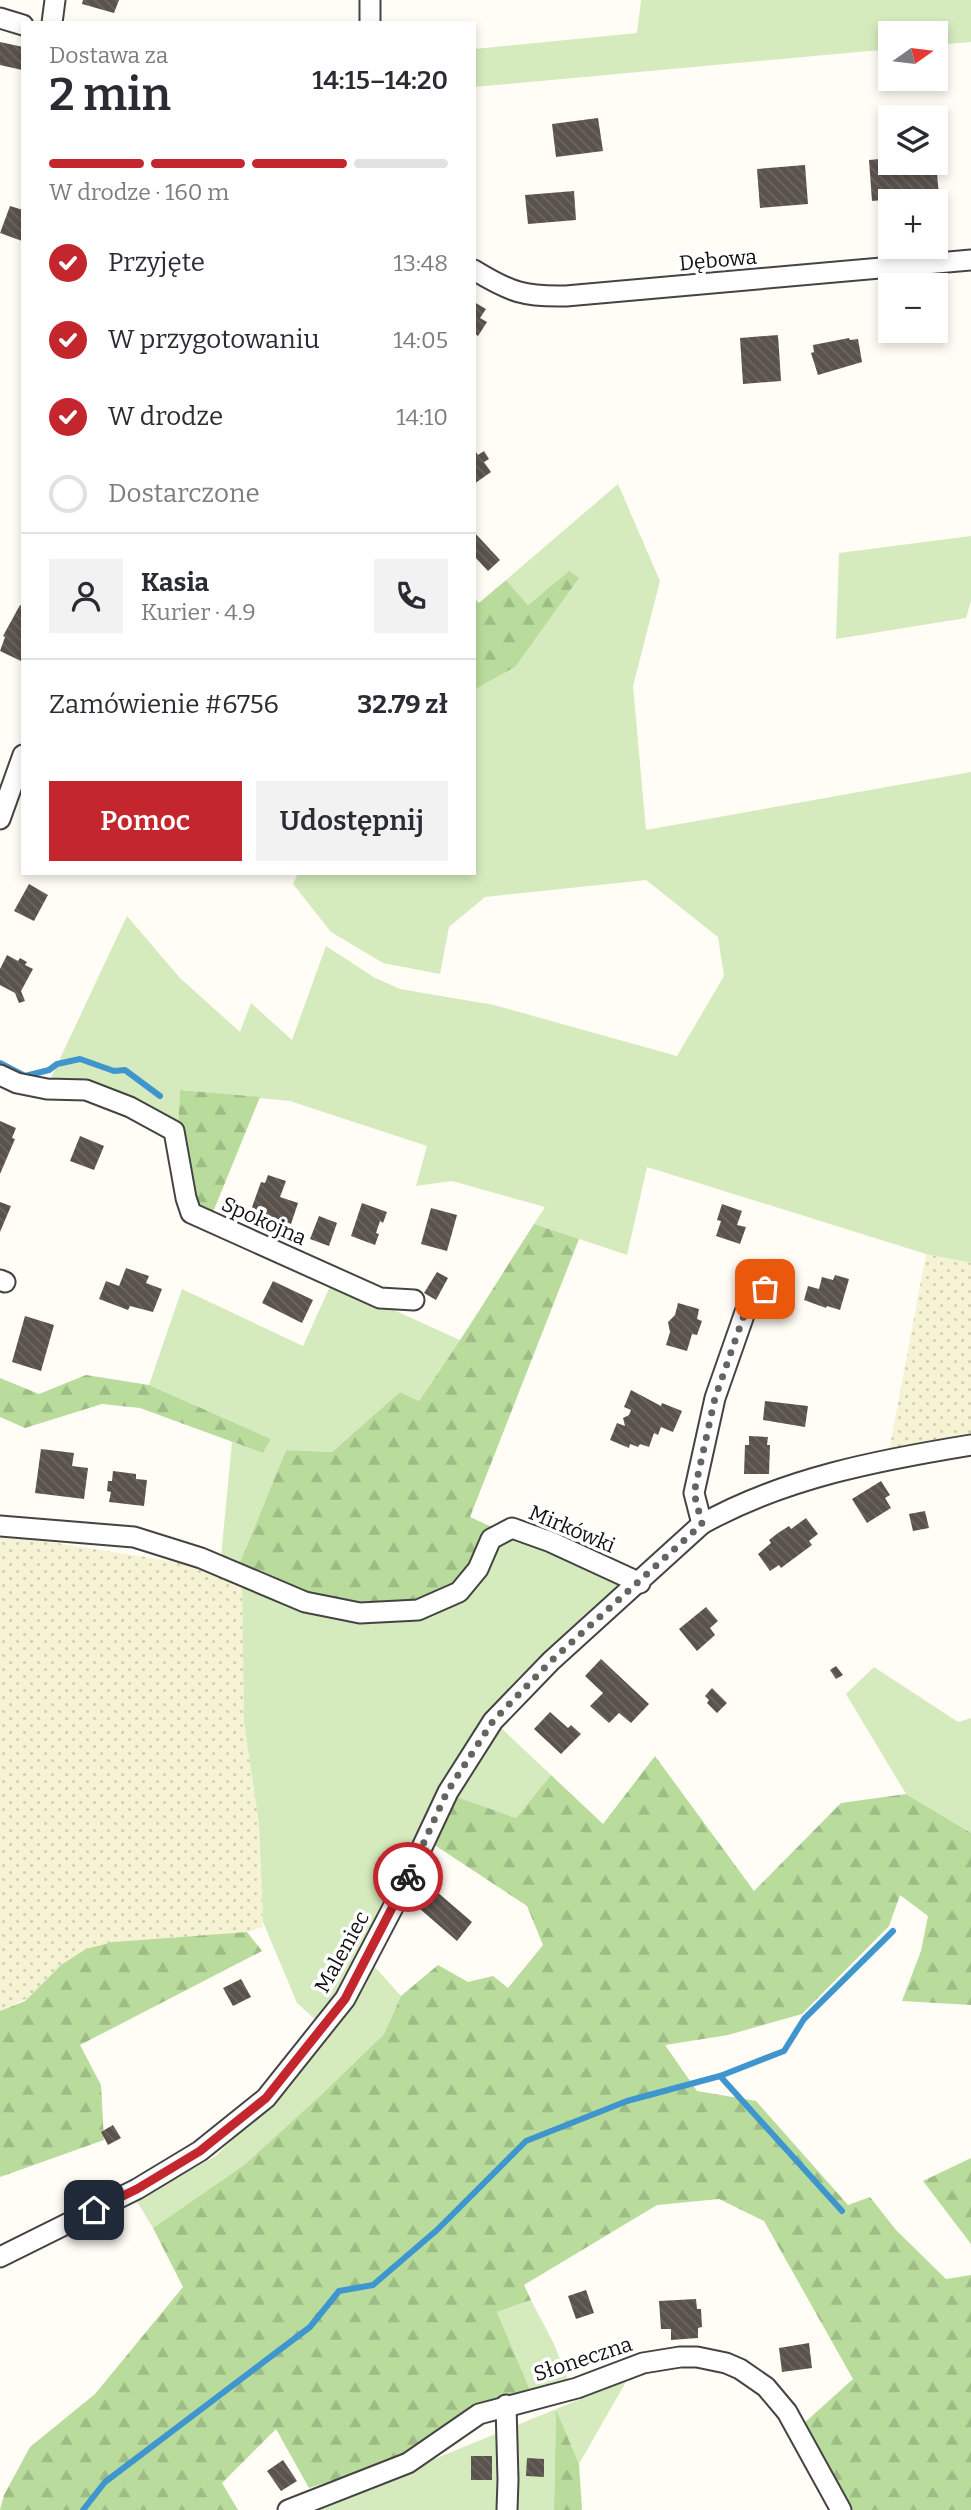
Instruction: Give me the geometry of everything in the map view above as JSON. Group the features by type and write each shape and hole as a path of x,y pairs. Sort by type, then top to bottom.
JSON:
{"street":[{"path":"52,21 55,0"},
{"path":"370,0 370,21"},
{"path":"0,18 21,24"},
{"name":"Dębowa","path":"476,271 505,289 538,296 566,296 971,260"},
{"path":"0,819 21,761"},
{"name":"Spokojna","path":"0,1075 18,1083 47,1089 86,1090 130,1107 174,1131 191,1213 380,1298 414,1300"},
{"path":"702,1524 694,1493 715,1398 750,1298 765,1289"},
{"path":"640,1583 702,1524 787,1485 914,1455 971,1445"},
{"name":"Mirkówki","path":"0,1526 134,1537 201,1558 305,1602 360,1613 418,1610 459,1592 478,1569 491,1539 512,1528 551,1542 640,1583"},
{"name":"Maleniec","path":"0,2257 137,2189 200,2151 266,2098 345,1999 400,1894 447,1792 493,1721 551,1661 640,1583"},
{"name":"Słoneczna","path":"288,2510 408,2463 479,2414 577,2388 654,2360 697,2357 726,2363 755,2378 777,2398 841,2510"},
{"path":"506,2405 509,2480 507,2510"}],"shaded area":[{"path":"926,1254 971,1263 971,1437 889,1451"},
{"path":"0,1534 182,1563 242,1583 244,1722 259,1824 263,1927 247,1932 113,1942 61,1965 28,1998 0,2011"}],"green space":[{"path":"641,0 971,0 971,42 948,44 948,21 878,21 878,50 476,87 476,49 637,33"},
{"path":"618,484 660,581 633,686 646,830 971,772 971,1263 926,1254 647,1167 627,1255 534,1224 545,1207 452,1181 416,1186 427,1146 290,1101 180,1090 178,1126 49,1082 127,916 180,978 240,1032 251,1003 292,1040 326,946 375,978 400,989 494,1005 677,1056 724,976 718,937 646,880 485,897 449,927 440,974 383,963 331,932 293,884 297,875 476,875 476,689 515,667 569,571 528,605 506,580"},
{"path":"971,536 971,601 966,618 836,639 839,553"},
{"path":"569,571 579,578 515,667 476,689 476,600 479,603 506,580 528,605"},
{"path":"180,1090 260,1097 211,1217 188,1196 186,1139 178,1126"},
{"path":"534,1224 579,1239 470,1517 494,1528 455,1586 416,1602 361,1608 310,1595 239,1565 286,1450 332,1452 400,1392 419,1401"},
{"path":"332,1282 462,1341 419,1401 400,1392 332,1452 286,1450 239,1565 221,1557 232,1442 263,1453 271,1439 149,1385 182,1289 303,1346"},
{"path":"86,1375 149,1385 271,1439 263,1453 140,1408 102,1404 25,1428 0,1417 0,1378 39,1394"},
{"path":"516,1537 626,1584 496,1709 347,1984 317,2021 297,2003 263,1922 259,1824 244,1722 242,1584 495,1544"},
{"path":"874,1667 958,1722 971,1718 971,1833 906,1794 846,1694"},
{"path":"497,1724 551,1775 516,1818 454,1796"},
{"path":"655,1756 754,1891 841,1803 906,1794 971,1833 971,2005 902,2001 921,1951 928,1916 900,1895 889,1926 802,2014 728,2035 665,2045 697,2091 756,2101 848,2205 870,2197 896,2230 946,2279 971,2275 971,2510 852,2510 802,2425 853,2379 764,2221 719,2199 657,2205 524,2285 531,2300 497,2312 530,2390 475,2410 406,2455 383,2465 309,2488 276,2429 222,2483 238,2510 0,2510 4,2495 30,2447 95,2394 183,2287 153,2228 244,2165 321,2095 384,2034 401,1996 438,1965 468,1982 493,1976 508,1988 543,1945 527,1906 430,1842 454,1796 516,1818 551,1775 603,1824"},
{"path":"247,1932 262,1951 80,2045 101,2085 104,2140 0,2177 0,2011 25,2001 61,1965 86,1949 113,1942"},
{"path":"374,1966 401,1996 384,2034 244,2165 153,2228 136,2200 216,2156 287,2083"},
{"path":"971,2158 971,2244 923,2181"},
{"path":"531,2300 554,2344 568,2380 530,2390 497,2312"},
{"path":"627,2380 579,2464 556,2412 554,2510 310,2510"},
{"path":"556,2410 579,2464 582,2510 554,2510"}],"building":[{"path":"83,0 119,0 114,13 82,4"},
{"path":"0,42 21,47 21,70 0,65"},
{"path":"598,118 603,151 556,157 552,124"},
{"path":"878,159 878,175 937,175 938,189 878,189 878,200 872,201 869,160"},
{"path":"805,165 808,204 760,208 757,169"},
{"path":"574,191 576,220 528,224 525,195"},
{"path":"10,206 21,209 21,241 0,233"},
{"path":"476,303 486,309 480,318 487,322 478,336"},
{"path":"778,335 781,381 743,384 740,338"},
{"path":"849,338 858,339 862,362 818,375 811,353 814,352 813,345"},
{"path":"484,451 489,459 484,462 491,472 476,483 476,452 478,455"},
{"path":"476,534 500,560 488,571 476,558"},
{"path":"20,605 21,661 0,651 5,637 3,636"},
{"path":"29,884 48,895 34,921 14,911"},
{"path":"7,955 18,961 20,958 27,962 25,965 33,969 21,991 25,1001 19,1003 15,993 0,985 0,969"},
{"path":"0,1121 16,1128 12,1138 15,1139 0,1174"},
{"path":"80,1136 104,1146 94,1170 70,1161"},
{"path":"268,1175 286,1181 280,1197 298,1203 291,1224 274,1218 272,1222 257,1217 258,1213 251,1210 261,1182 265,1183"},
{"path":"0,1202 11,1206 0,1232"},
{"path":"362,1203 387,1212 383,1223 380,1221 375,1245 351,1236"},
{"path":"722,1204 742,1211 737,1225 746,1227 740,1244 716,1236 721,1221 717,1220"},
{"path":"431,1208 457,1215 447,1251 421,1244"},
{"path":"319,1216 337,1223 329,1246 310,1239"},
{"path":"126,1268 149,1276 146,1283 162,1289 153,1312 130,1306 128,1310 99,1299 106,1281 119,1286"},
{"path":"437,1272 448,1278 436,1300 424,1293"},
{"path":"835,1275 849,1279 840,1310 804,1300 808,1286 819,1289 822,1277 833,1280"},
{"path":"273,1281 313,1300 302,1323 262,1303"},
{"path":"678,1303 699,1309 697,1319 702,1321 697,1335 692,1334 687,1351 666,1345 670,1332 668,1322 675,1315"},
{"path":"25,1316 54,1325 41,1371 12,1362"},
{"path":"631,1390 661,1406 662,1403 682,1411 673,1432 661,1427 658,1435 654,1433 649,1447 630,1444 629,1448 610,1440 617,1423 625,1426 623,1418 629,1415 631,1410 624,1407"},
{"path":"765,1401 808,1406 805,1427 763,1420"},
{"path":"749,1436 768,1437 769,1474 744,1474 745,1445 749,1445"},
{"path":"41,1449 74,1453 72,1466 88,1468 84,1499 35,1493"},
{"path":"113,1471 136,1474 136,1479 147,1480 144,1506 109,1502 111,1492 107,1491 108,1481 112,1481"},
{"path":"881,1481 890,1495 885,1498 891,1508 867,1523 852,1499"},
{"path":"925,1511 929,1528 913,1531 909,1514"},
{"path":"806,1518 818,1534 809,1541 812,1545 781,1568 779,1565 770,1571 758,1554 778,1533 789,1526 791,1529"},
{"path":"706,1607 718,1621 710,1628 715,1635 697,1651 679,1629"},
{"path":"601,1659 649,1704 631,1723 619,1713 609,1723 590,1706 603,1693 585,1676"},
{"path":"836,1666 843,1675 836,1679 830,1670"},
{"path":"712,1688 727,1703 717,1713 707,1703 709,1700 705,1696"},
{"path":"550,1712 568,1728 571,1725 581,1734 561,1754 534,1729"},
{"path":"436,1891 472,1922 457,1941 420,1909"},
{"path":"241,1979 251,1997 233,2006 223,1988"},
{"path":"113,2125 121,2138 108,2145 101,2132"},
{"path":"586,2290 594,2313 576,2319 568,2296"},
{"path":"696,2299 697,2309 701,2309 702,2327 698,2328 698,2338 671,2340 671,2329 661,2329 659,2301"},
{"path":"809,2343 812,2368 782,2372 779,2348"},
{"path":"471,2456 492,2456 492,2480 471,2480"},
{"path":"527,2458 544,2459 544,2477 526,2476"},
{"path":"283,2460 297,2481 281,2491 267,2471"}],"waterway":[{"path":"0,1063 25,1076 80,1059 114,1071 125,1070 160,1096"},
{"path":"83,2510 105,2482 310,2327 339,2291 373,2285 437,2230 526,2141 627,2101 720,2076 784,2051 804,2019 893,1931"},
{"path":"720,2076 842,2211"}],"way so far":[{"path":"408,1877 447,1792 493,1721 551,1661 702,1524 694,1493 715,1398 750,1298 765,1289"}],"route":[{"path":"94,2210 137,2189 200,2151 266,2098 345,1999 408,1877"}]}
